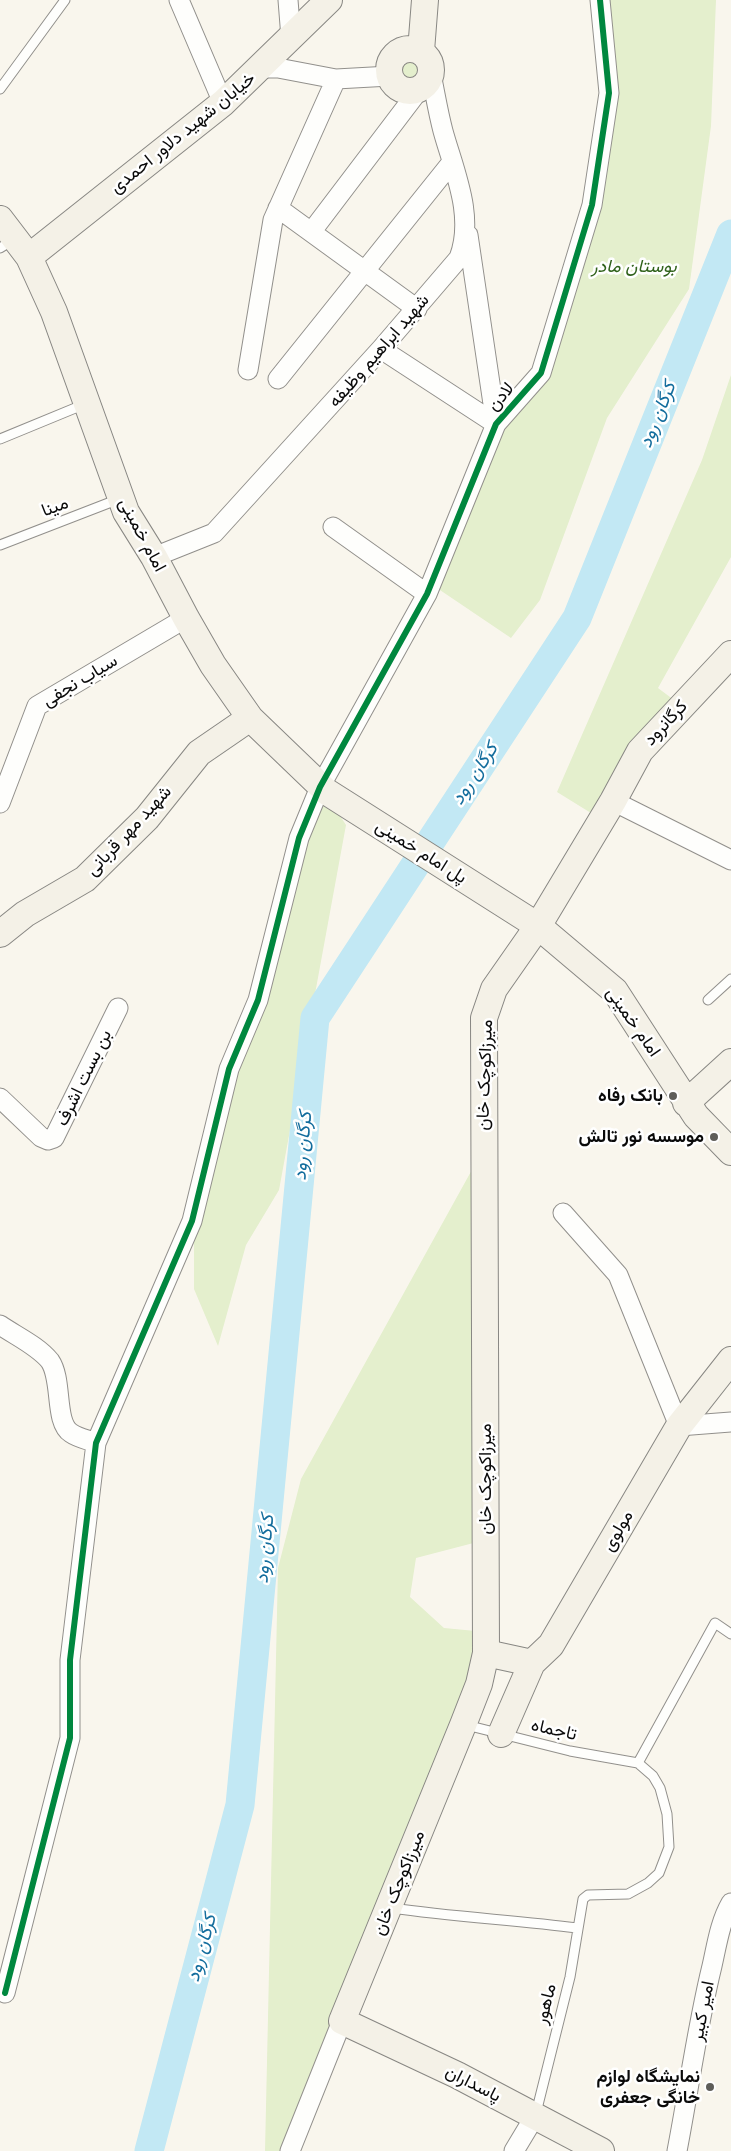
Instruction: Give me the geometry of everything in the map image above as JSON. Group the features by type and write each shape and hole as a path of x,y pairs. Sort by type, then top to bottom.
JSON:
{"street":[{"path":"179,0 223,104"},
{"path":"288,0 291,38"},
{"name":"خیابان شهید دلاور احمدی","path":"11,240 223,104 262,68 329,0"},
{"path":"421,51 425,0"},
{"name":"لادن","path":"5,1993 70,1738 70,1660 96,1443 192,1221 229,1069 258,1000 299,838 427,594 496,424 541,373 592,204 610,93 600,0"},
{"path":"312,231 425,82 430,61 421,51 407,49 395,55 389,68 390,76 398,88 412,92 425,82"},
{"path":"262,68 278,68 336,79 390,76"},
{"path":"248,370 273,220 336,79"},
{"name":"شهید ابراهیم وظیفه","path":"154,557 214,533 417,309 459,258 465,243 464,207 442,128 425,82"},
{"path":"278,379 452,162"},
{"path":"464,207 496,424"},
{"path":"278,208 417,309"},
{"name":"امام خمینی","path":"11,240 54,312 126,512 154,557 186,618 213,664 250,718 324,790"},
{"path":"381,349 496,424"},
{"path":"333,526 427,594"},
{"name":"سیاب نجفی","path":"0,803 37,706 186,618"},
{"name":"کرگانرود","path":"538,926 613,801 640,751 731,654"},
{"name":"شهید مهر قربانی","path":"0,934 25,914 85,879 147,818 199,753 250,718"},
{"name":"پل امام خمینی","path":"324,790 515,911"},
{"path":"613,801 731,860"},
{"name":"امام خمینی","path":"515,911 538,926 615,991 686,1103 731,1152"},
{"name":"میرزاکوچک خان","path":"342,2021 463,1725 479,1684 486,1653 484,1018 494,989 538,926"},
{"name":"بن بست اشرف","path":"0,1098 41,1136 48,1140 54,1138 118,1008"},
{"path":"686,1103 731,1062"},
{"path":"563,1213 618,1275 679,1426 731,1422"},
{"path":"0,1325 41,1352 50,1362 56,1372 64,1425 71,1433 96,1443"},
{"name":"مولوی","path":"532,1663 551,1645 679,1426 731,1360"},
{"path":"486,1653 532,1663 501,1734"},
{"name":"امیر کبیر","path":"677,2151 704,1998 723,1917 731,1903"},
{"path":"290,2151 342,2021"},
{"name":"پاسداران","path":"342,2021 457,2075 601,2151"},
{"path":"514,2151 535,2116"}],"lane":[{"path":"0,89 65,0"},
{"path":"0,440 88,403"},
{"name":"مینا","path":"0,545 122,498"},
{"path":"708,1000 731,980"},
{"path":"638,1762 715,1623 731,1634"},
{"name":"تاجماه","path":"463,1725 570,1750 638,1762"},
{"name":"ماهور","path":"535,2116 570,1977 585,1897 628,1894 648,1883 659,1873 669,1847 667,1814 660,1788 653,1776 638,1762"},
{"path":"389,1908 452,1917 512,1920 578,1928"}],"green space":[{"name":"بوستان مادر","path":"600,0 716,0 711,126 689,289 607,418 540,600 511,638 431,584 496,425 541,373 610,93"},
{"path":"410,50 428,62 428,71 425,84 407,90 397,84 391,70 394,60 398,55"},
{"path":"731,375 731,557 658,688 682,706 599,818 557,792 702,460"},
{"path":"321,787 346,825 279,1190 246,1245 218,1346 194,1289 194,1222"},
{"path":"484,1148 485,1540 416,1558 410,1597 444,1628 486,1632 290,2151 265,2151 278,1568 301,1479"}],"waterway":[{"name":"کرگان رود","path":"149,2151 240,1805 315,1018 577,618 731,234"}],"cycle path":[{"path":"5,1993 70,1738 70,1660 96,1443 192,1221 229,1069 258,1000 299,838 320,787 427,594 496,424 541,373 592,205 609,93 600,0"}],"place":[{"name":"بانک رفاه","path":"673,1096"},
{"name":"موسسه نور تالش","path":"714,1137"},
{"name":"نمایشگاه لوازم خانگی جعفری","path":"710,2087"}]}
